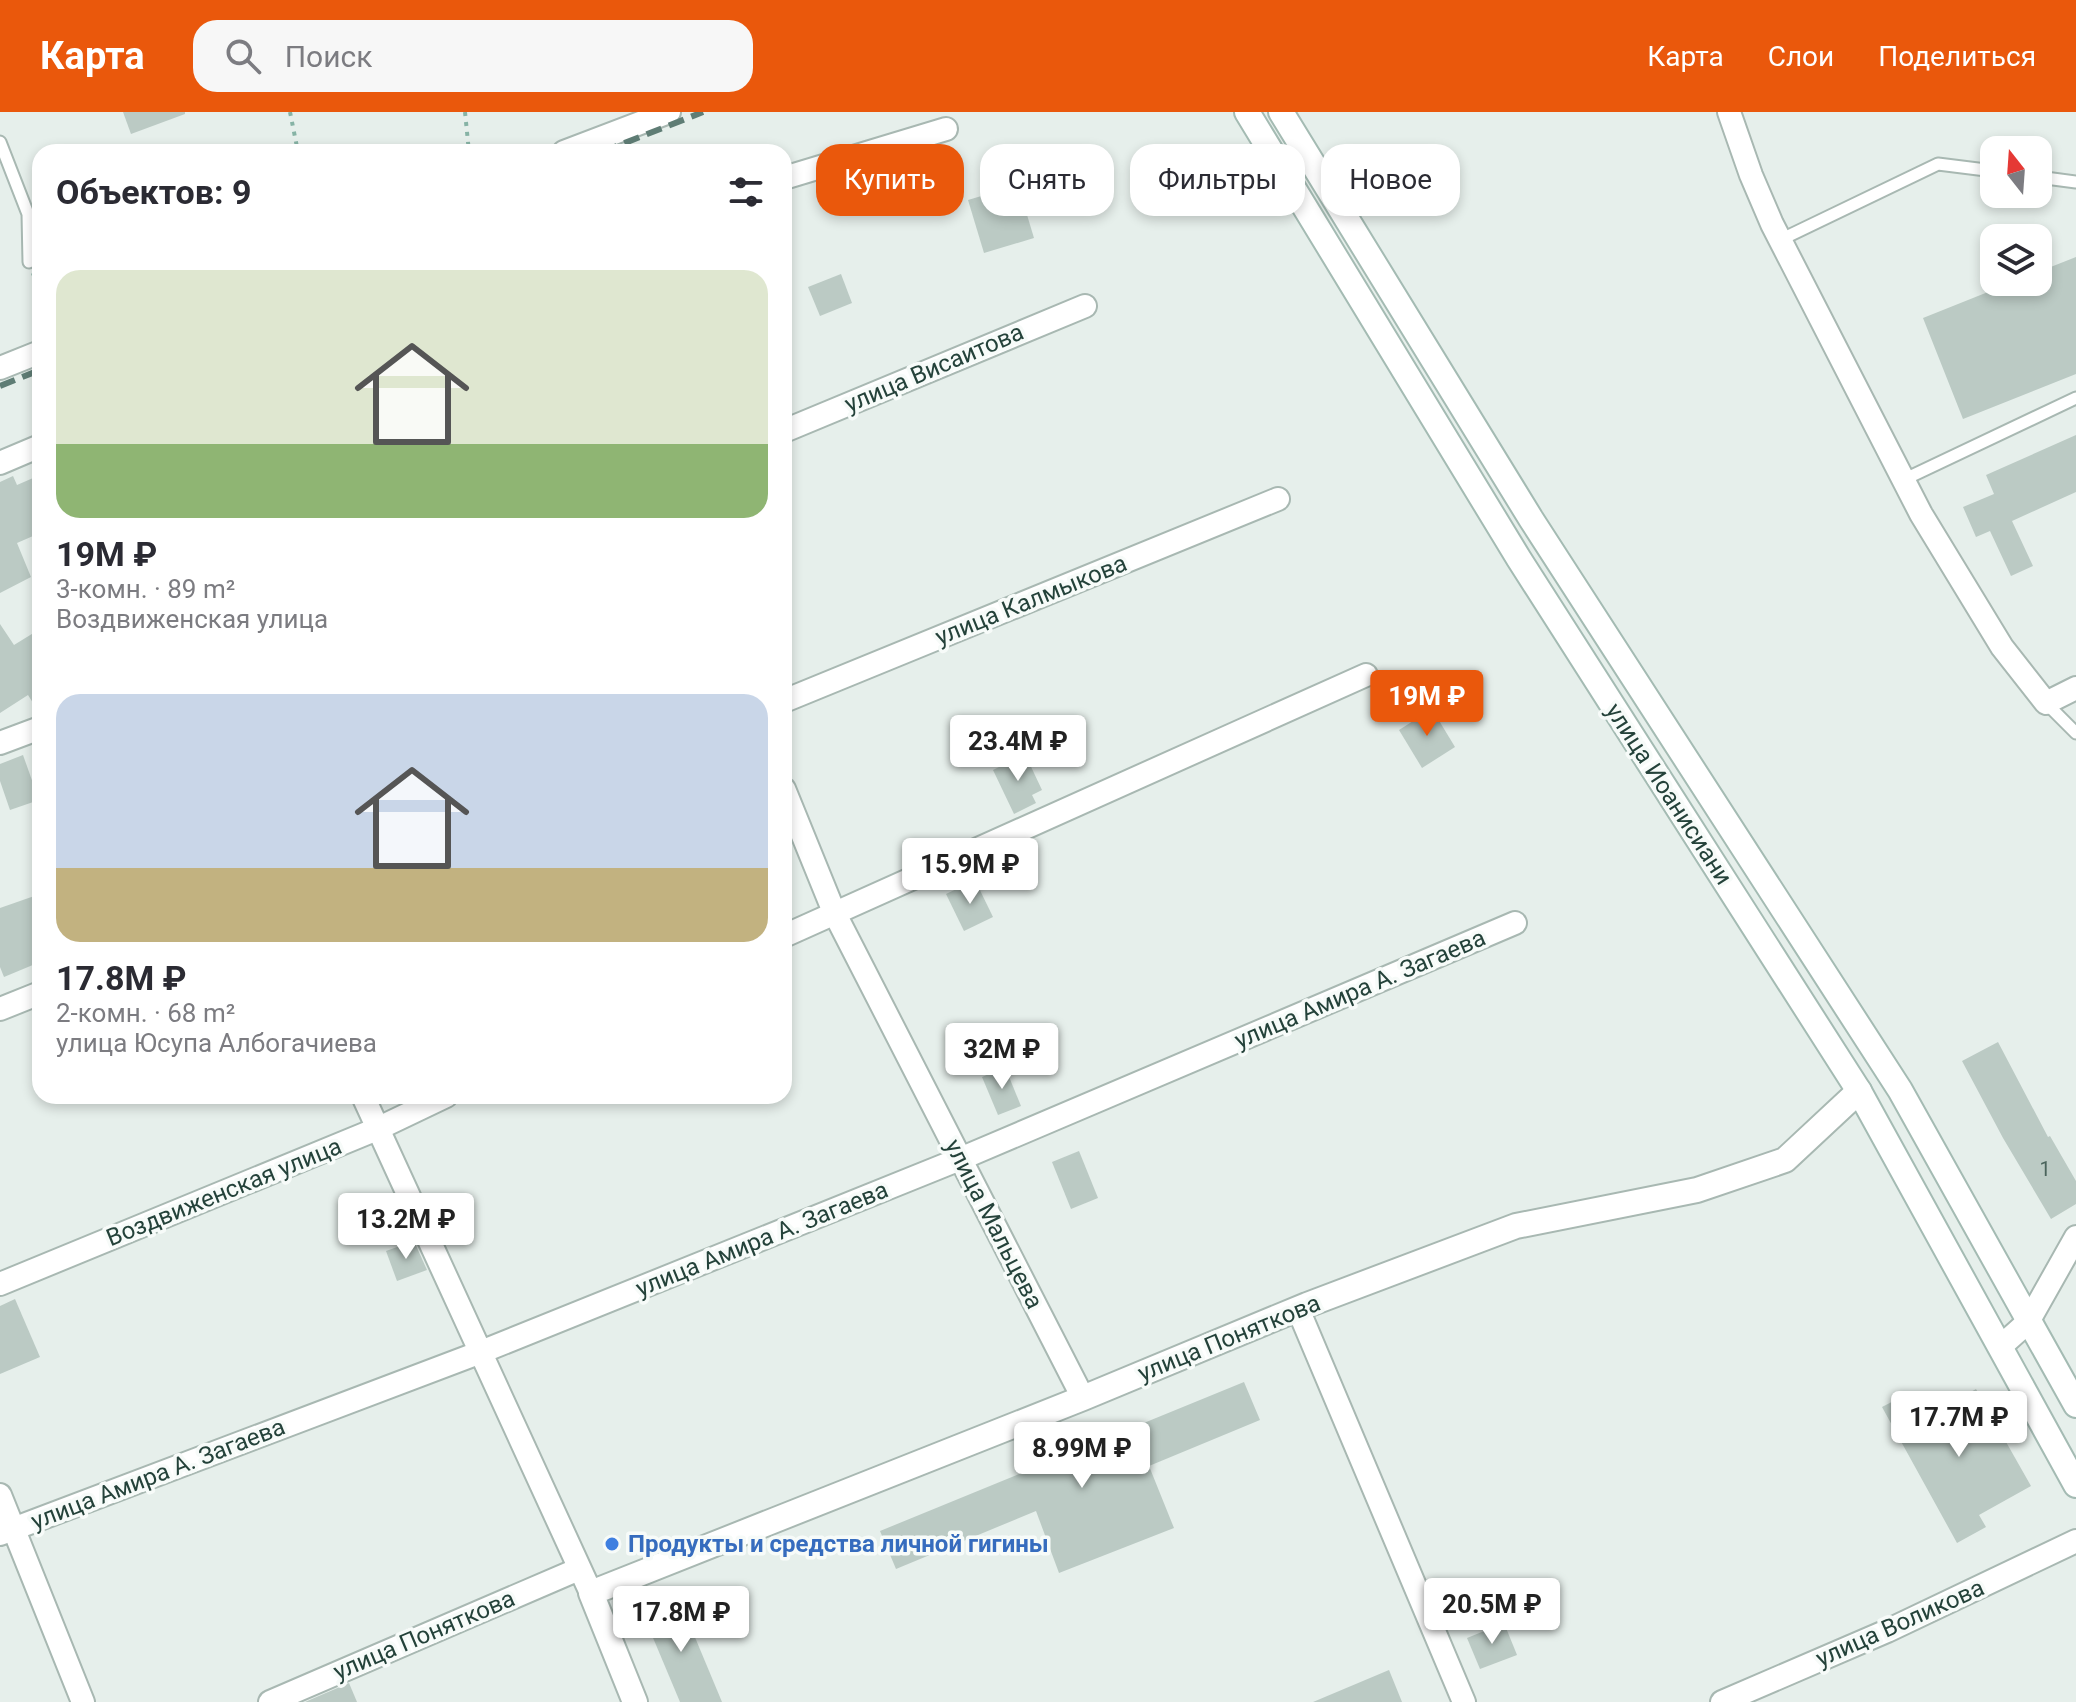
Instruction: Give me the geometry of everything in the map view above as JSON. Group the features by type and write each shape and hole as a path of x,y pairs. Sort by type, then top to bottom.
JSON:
{"main road":[{"name":"улица Иоанисиани","path":"1247,112 1519,559 1859,1091 2076,1485"},
{"name":"улица Иоанисиани","path":"1281,112 1531,519 1900,1090 2028,1322 2072,1393"},
{"path":"1875,1051 1859,1091 1900,1090"},
{"name":"улица Поняткова","path":"591,1593 1083,1398 1298,1309 1516,1226 1697,1190 1785,1160 1859,1091"},
{"path":"591,1593 635,1702"}],"street":[{"path":"585,144 669,112"},
{"path":"1729,112 1751,175 1780,240 1921,514 2002,647 2046,703 2076,688"},
{"path":"792,176 946,129"},
{"name":"улица Висаитова","path":"792,428 1085,306"},
{"path":"0,368 32,355"},
{"path":"0,463 32,449"},
{"name":"улица Калмыкова","path":"792,698 1278,499"},
{"path":"792,932 1366,675"},
{"path":"0,743 32,731"},
{"name":"улица Мальцева","path":"792,809 834,912 1083,1398"},
{"name":"улица Амира А. Загаева","path":"7,1531 481,1352 960,1159 1515,923"},
{"path":"0,1009 32,996"},
{"path":"366,1104 591,1593"},
{"name":"Воздвиженская улица","path":"0,1284 377,1129 429,1104"},
{"path":"2000,1347 2028,1322 2076,1237"},
{"path":"1298,1309 1464,1702"},
{"path":"0,1495 7,1531 83,1702"},
{"name":"улица Воликова","path":"1722,1702 1887,1631 2076,1541"},
{"name":"улица Поняткова","path":"270,1702 579,1569"}],"lane":[{"path":"0,142 28,214 29,262"},
{"path":"1780,240 1938,164 1980,169"},
{"path":"2052,179 2076,182"},
{"path":"1903,480 2076,398"},
{"path":"2046,703 2076,733"}],"path":[{"path":"290,112 296,144"},
{"path":"465,112 468,144"}],"building":[{"path":"123,112 185,112 185,114 131,134"},
{"path":"980,196 980,216 1027,216 1034,238 984,253 968,200"},
{"path":"2076,257 2076,374 1963,419 1923,318 1980,295 2052,296 2052,266"},
{"path":"841,274 852,303 820,316 808,287"},
{"path":"2076,435 2076,492 2012,521 2033,566 2011,576 1990,531 1976,537 1963,507 1994,494 1986,475"},
{"path":"13,476 17,485 32,478 32,536 17,543 31,577 0,593 0,482"},
{"path":"0,624 14,645 32,634 32,701 28,695 0,713"},
{"path":"1432,709 1455,747 1422,768 1399,730"},
{"path":"1025,754 1042,790 1032,795 1036,803 1014,814 993,770"},
{"path":"23,755 32,780 32,802 10,810 0,781 0,764"},
{"path":"975,880 993,917 964,931 946,894"},
{"path":"32,897 32,965 4,977 0,967 0,908"},
{"path":"1998,1042 2048,1137 2076,1181 2076,1204 2051,1219 1962,1061"},
{"path":"1005,1067 1021,1106 998,1115 982,1077"},
{"path":"1079,1151 1098,1198 1071,1209 1052,1162"},
{"path":"414,1241 427,1270 397,1281 386,1251"},
{"path":"15,1299 40,1357 0,1374 0,1306"},
{"path":"1244,1382 1260,1420 1149,1466 1174,1528 1059,1573 1036,1511 896,1569 880,1531"},
{"path":"1976,1389 2031,1486 1979,1515 1986,1527 1957,1543 1882,1407 1911,1392 1925,1418"},
{"path":"679,1599 722,1702 680,1702 643,1614"},
{"path":"1504,1623 1517,1655 1480,1669 1467,1638"},
{"path":"1389,1670 1402,1702 1313,1702"},
{"path":"349,1683 357,1702 305,1702"}],"railway":[{"path":"622,144 703,112"},
{"path":"0,386 32,373"}],"place":[{"name":"Продукты и средства личной гигины","path":"612,1544"}]}
